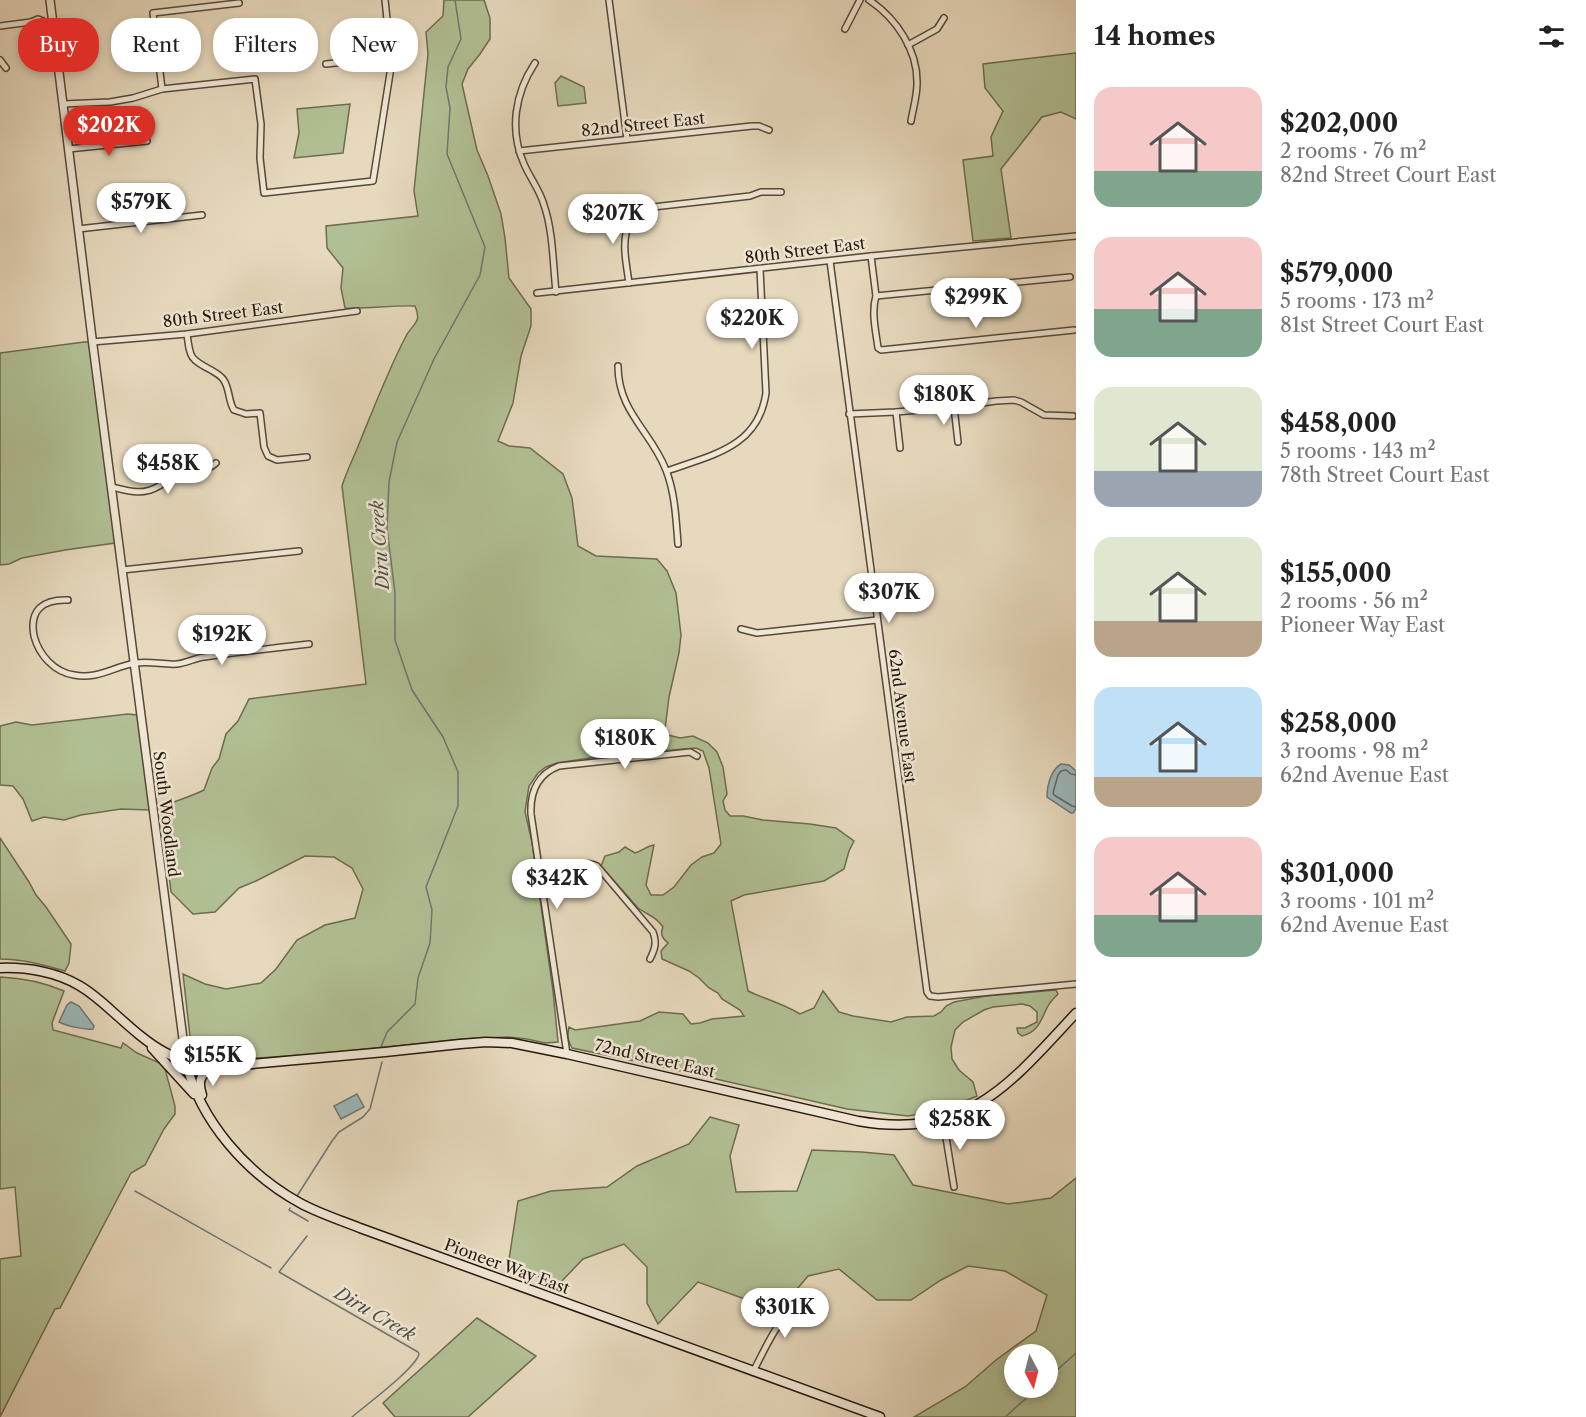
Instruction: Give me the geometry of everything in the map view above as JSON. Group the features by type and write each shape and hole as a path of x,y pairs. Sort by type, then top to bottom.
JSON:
{"main road":[{"path":"0,968 37,971 59,976 90,992 144,1039 199,1099"},
{"name":"72nd Street East","path":"144,1039 158,1049 186,1062 230,1066 486,1042 512,1043 866,1122 907,1125 925,1124 943,1119 978,1104 1007,1084 1076,1013"},
{"name":"Pioneer Way East","path":"186,1062 189,1078 199,1099 221,1134 246,1164 273,1186 302,1204 382,1236 880,1417"},
{"path":"207,1113 200,1088 201,1078 207,1071 230,1066"}],"street":[{"name":"South Woodland","path":"50,0 53,18"},
{"path":"385,0 387,18"},
{"path":"609,0 627,139"},
{"path":"845,29 860,0"},
{"path":"869,0 897,27 913,56 917,79 911,121"},
{"path":"162,89 153,13 239,3"},
{"path":"908,45 937,29 944,18"},
{"path":"0,26 18,24"},
{"path":"0,60 6,68"},
{"path":"535,63 524,82 517,104 516,127 519,151 544,204 548,218 556,292"},
{"path":"326,64 330,64"},
{"name":"South Woodland","path":"59,72 133,664 186,1062"},
{"path":"63,104 110,102 134,98 162,89 255,79 261,124 260,158 264,193 373,181 390,72"},
{"name":"82nd Street East","path":"519,151 752,126 769,130"},
{"path":"68,149 147,141"},
{"path":"629,283 625,236 629,224 642,211 653,207 744,197 761,192 781,192"},
{"path":"78,229 202,215"},
{"name":"80th Street East","path":"537,293 1076,236"},
{"path":"871,256 876,296 874,312 880,350 1074,330"},
{"name":"62nd Avenue East","path":"830,261 925,986 928,994 938,997 1076,984"},
{"path":"667,471 740,441 749,433 762,410 766,393 760,269"},
{"path":"876,296 1070,277"},
{"name":"80th Street East","path":"92,342 187,334 357,311"},
{"path":"187,334 192,357 222,378 234,410 246,414 260,413 264,447 268,456 277,460 307,457"},
{"path":"618,366 618,380 625,403 657,451 667,471 674,501 678,544"},
{"path":"849,414 896,412 1014,400 1044,415 1073,416"},
{"path":"954,407 958,442"},
{"path":"896,412 900,448"},
{"path":"112,487 132,492 147,491 175,476 206,470 216,463"},
{"path":"122,570 300,551"},
{"path":"68,600 46,603 38,609 33,627 36,642 49,662 62,672 71,675 86,677 133,664 183,663 204,657 309,644"},
{"path":"741,629 757,633 877,620"},
{"path":"567,1054 531,814 534,787 549,770 559,766 690,752 697,756"},
{"path":"538,867 583,863 597,866 653,932 656,948 650,959"},
{"path":"943,1119 954,1187"},
{"path":"753,1372 787,1313 801,1305 816,1303"}],"green space":[{"path":"444,0 484,0 490,18 490,39 468,69 462,84 477,150 501,214 509,278 531,309 531,326 521,356 513,403 498,441 509,446 530,448 563,474 572,498 578,546 596,556 657,559 667,571 676,593 681,635 665,729 668,735 680,738 693,736 708,743 717,752 723,767 727,794 723,801 725,810 730,816 836,828 854,841 844,869 824,881 744,895 731,901 748,991 800,1014 814,1008 823,991 839,1012 891,1022 907,1017 934,1016 954,1002 986,996 1056,990 1058,994 1049,1004 1039,1024 1028,1034 1022,1036 1018,1033 1017,1028 1025,1028 1037,1022 1037,1012 1030,1006 1022,1004 984,1010 963,1022 955,1030 951,1047 952,1059 959,1070 973,1082 977,1096 943,1110 908,1116 847,1109 572,1048 568,1038 569,1027 575,1030 640,1021 659,1012 683,1014 691,1024 712,1019 744,1016 740,1010 722,999 718,993 689,971 662,959 661,951 668,943 662,936 663,927 638,908 601,866 605,856 619,852 625,847 635,853 654,845 646,885 651,895 663,895 674,887 691,865 702,857 714,853 721,844 709,768 703,751 696,748 603,756 557,763 538,773 529,786 525,812 532,842 558,1042 545,1043 508,1037 464,1039 259,1058 213,1056 199,1052 191,1045 183,974 205,984 226,989 261,983 276,969 297,940 325,925 355,918 363,889 352,868 334,857 305,856 239,888 215,912 193,914 171,892 161,807 204,790 212,768 219,759 226,734 238,721 249,699 366,684 342,486 387,375 407,333 418,317 415,306 345,308 341,288 343,268 327,248 326,226 418,216 414,191 428,54 426,32 443,16"},
{"path":"1076,53 1076,119 1061,112 1042,117 1001,169 1011,238 973,241 963,160 993,156 991,137 1003,111 985,88 983,64"},
{"path":"561,76 584,87 586,103 558,106 555,83"},
{"path":"350,104 343,153 294,158 299,133 297,109"},
{"path":"84,342 89,344 115,543 22,558 0,565 0,353"},
{"path":"128,714 137,715 138,718 150,810 121,809 64,820 44,817 32,821 23,799 13,786 0,785 0,726 16,722 32,725"},
{"path":"0,838 36,895 71,944 69,963 65,971 25,961 0,959"},
{"path":"0,977 33,981 64,991 52,1023 53,1030 121,1048 123,1043 137,1053 164,1065 175,1114 164,1129 145,1165 131,1173 60,1308 55,1309 0,1417 0,1259 21,1256 15,1187 0,1189"},
{"path":"710,1117 739,1125 730,1156 736,1192 797,1191 812,1150 894,1155 913,1185 1008,1204 1051,1198 1076,1178 1076,1417 914,1417 965,1387 1004,1354 1004,1398 1058,1398 1058,1344 1018,1344 1036,1331 1047,1295 1005,1271 968,1266 941,1280 911,1300 877,1300 839,1269 808,1276 788,1300 742,1298 698,1282 658,1324 647,1303 647,1267 624,1244 583,1259 559,1284 508,1266 518,1201 551,1191 607,1187 637,1166 689,1144"},
{"path":"477,1318 536,1356 468,1417 395,1417 383,1403"}],"water":[{"path":"1061,764 1069,765 1076,771 1076,809 1073,813 1047,797 1050,778"},
{"path":"71,1002 79,1006 94,1026 93,1029 59,1022 67,1005"},
{"path":"357,1094 364,1107 341,1119 334,1106"}],"waterway":[{"name":"Diru Creek","path":"381,1047 387,1032 415,1004 418,978 430,943 432,910 426,887 458,806 458,772 443,737 412,690 395,640 395,593 387,528 389,482 397,442 434,359 480,275 485,247 447,154 450,108 446,87 448,67 461,39 455,0"},
{"name":"Diru Creek","path":"297,1196 339,1132 363,1117 370,1109 382,1062"},
{"name":"Diru Creek","path":"135,1191 271,1268"},
{"name":"Diru Creek","path":"290,1208 289,1210 308,1221"},
{"name":"Diru Creek","path":"307,1236 279,1272 419,1354 400,1377 352,1417"},
{"path":"1058,1369 1076,1353"},
{"path":"1005,1417 1027,1398"}]}
